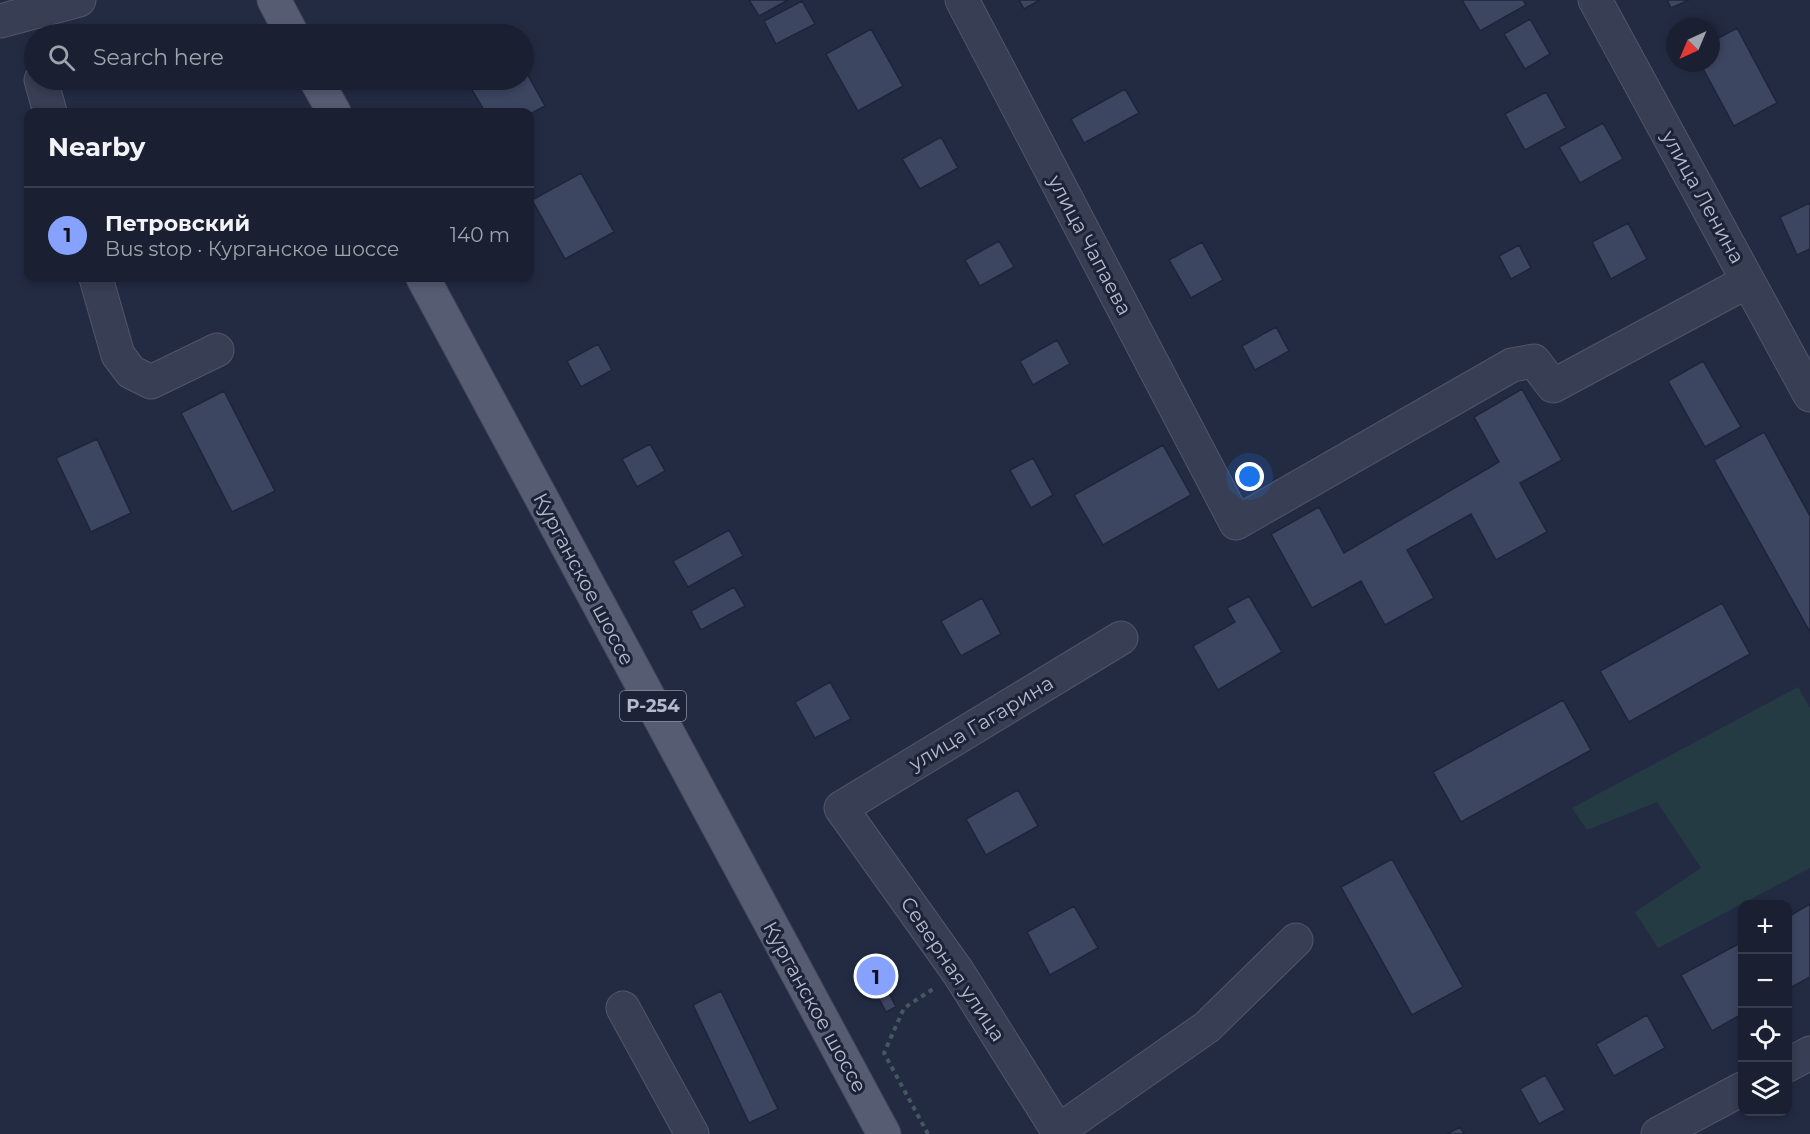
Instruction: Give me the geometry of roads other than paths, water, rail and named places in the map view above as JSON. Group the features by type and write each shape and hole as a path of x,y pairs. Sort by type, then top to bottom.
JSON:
{"main road":[{"path":"274,0 287,24"},
{"path":"322,90 332,108"},
{"name":"Курганское шоссе","path":"425,282 884,1134"}],"street":[{"path":"0,21 44,21 79,0"},
{"name":"улица Чапаева","path":"962,0 1236,523 1512,365 1534,361 1553,386 1748,281"},
{"name":"улица Ленина","path":"1595,0 1810,395"},
{"path":"44,90 49,108"},
{"path":"97,282 118,356 131,372 151,382 218,350"},
{"name":"улица Гагарина","path":"841,808 1121,638"},
{"name":"Северная улица","path":"841,808 958,972 1059,1133"},
{"path":"1059,1133 1207,1027 1296,940"},
{"path":"623,1008 692,1134"},
{"path":"1792,1063 1810,1053"},
{"path":"1658,1134 1738,1092"}],"place":[{"name":"Петровский","path":"876,976"}]}
